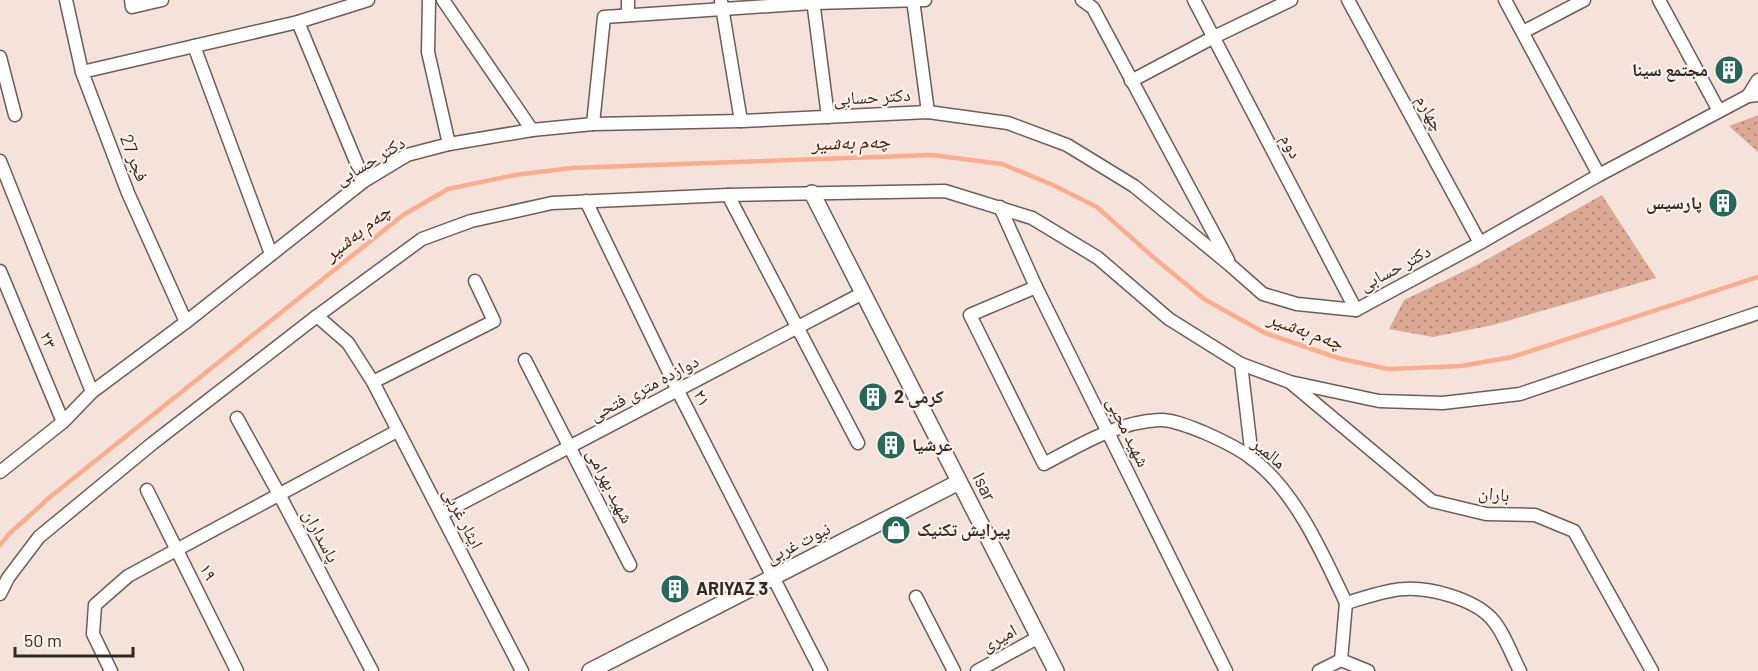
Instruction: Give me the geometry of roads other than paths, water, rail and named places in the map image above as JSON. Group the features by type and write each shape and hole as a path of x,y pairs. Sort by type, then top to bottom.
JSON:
{"street":[{"name":"فجر 27","path":"66,0 82,72 128,193 186,322"},
{"path":"130,0 132,7 162,0"},
{"path":"82,72 298,22 368,0"},
{"path":"429,0 428,52 449,144"},
{"path":"443,0 532,130"},
{"path":"628,0 628,15"},
{"path":"913,0 928,112"},
{"path":"593,124 604,17 721,4 924,0"},
{"path":"1082,0 1093,8 1230,265"},
{"name":"دوم","path":"1194,0 1356,310"},
{"path":"1131,81 1291,0"},
{"name":"چهارم","path":"1348,0 1480,243"},
{"path":"1504,0 1599,175"},
{"path":"1522,32 1584,0"},
{"path":"1659,0 1719,111"},
{"path":"813,1 828,117"},
{"path":"721,4 741,121"},
{"path":"298,22 364,181"},
{"path":"194,46 271,254"},
{"path":"0,57 15,115"},
{"path":"1753,96 1758,80"},
{"name":"دکتر حسابی","path":"0,472 63,422 92,392 186,322 364,181 407,155 449,144 532,130 593,124 741,121 928,112 1008,123 1067,145 1134,186 1263,294 1297,304 1356,310 1599,175 1719,111 1753,96"},
{"path":"0,161 92,392"},
{"path":"0,594 8,578 39,537 153,443 317,316 422,239 471,221 552,203 728,195 945,191 1032,218 1098,258 1169,319 1241,364 1290,382 1379,401 1443,403 1520,394 1758,313"},
{"name":"Isar","path":"812,193 1056,671"},
{"path":"728,195 858,444"},
{"name":"۲۱","path":"586,201 678,390 820,671"},
{"name":"شهید محبی","path":"1000,207 1036,286 1226,671"},
{"name":"۲۳","path":"0,271 63,422"},
{"path":"373,382 494,321 475,281"},
{"name":"مالمیر","path":"1036,286 970,315 1044,464 1107,431 1138,422 1162,419 1218,439 1252,458 1281,487 1327,562 1346,603 1341,660"},
{"name":"دوازده متری فتحی","path":"441,514 863,293"},
{"name":"ایثار غربی","path":"317,316 348,343 373,382 522,671"},
{"name":"شهید بهرامی","path":"525,360 630,565"},
{"path":"1241,364 1252,458"},
{"name":"باران","path":"1290,382 1432,501 1486,514 1535,515 1574,531 1652,671"},
{"name":"پاسداران","path":"237,418 372,671"},
{"path":"111,671 93,634 95,605 128,576 397,431"},
{"name":"نبوت غربی","path":"590,671 959,482"},
{"name":"۱۹","path":"147,490 237,671"},
{"path":"1346,603 1404,589 1432,591 1455,598 1477,607 1491,619 1520,671"},
{"path":"916,597 954,671"},
{"name":"امیری","path":"977,671 1038,637"},
{"path":"1319,671 1341,660 1368,671"}],"waterway":[{"name":"چەم بەشیر","path":"0,545 50,497 403,215 448,189 515,175 571,168 932,155 1002,164 1053,185 1097,207 1204,299 1265,333 1338,358 1388,369 1461,366 1512,357 1758,277"}],"place":[{"name":"مجتمع سینا","path":"1729,70"},
{"name":"پارسیس","path":"1723,203"},
{"name":"کرمی 2","path":"873,397"},
{"name":"عرشیا","path":"891,445"},
{"name":"پیرایش تکنیک","path":"896,530"},
{"name":"ARIYAZ 3","path":"675,589"}]}
